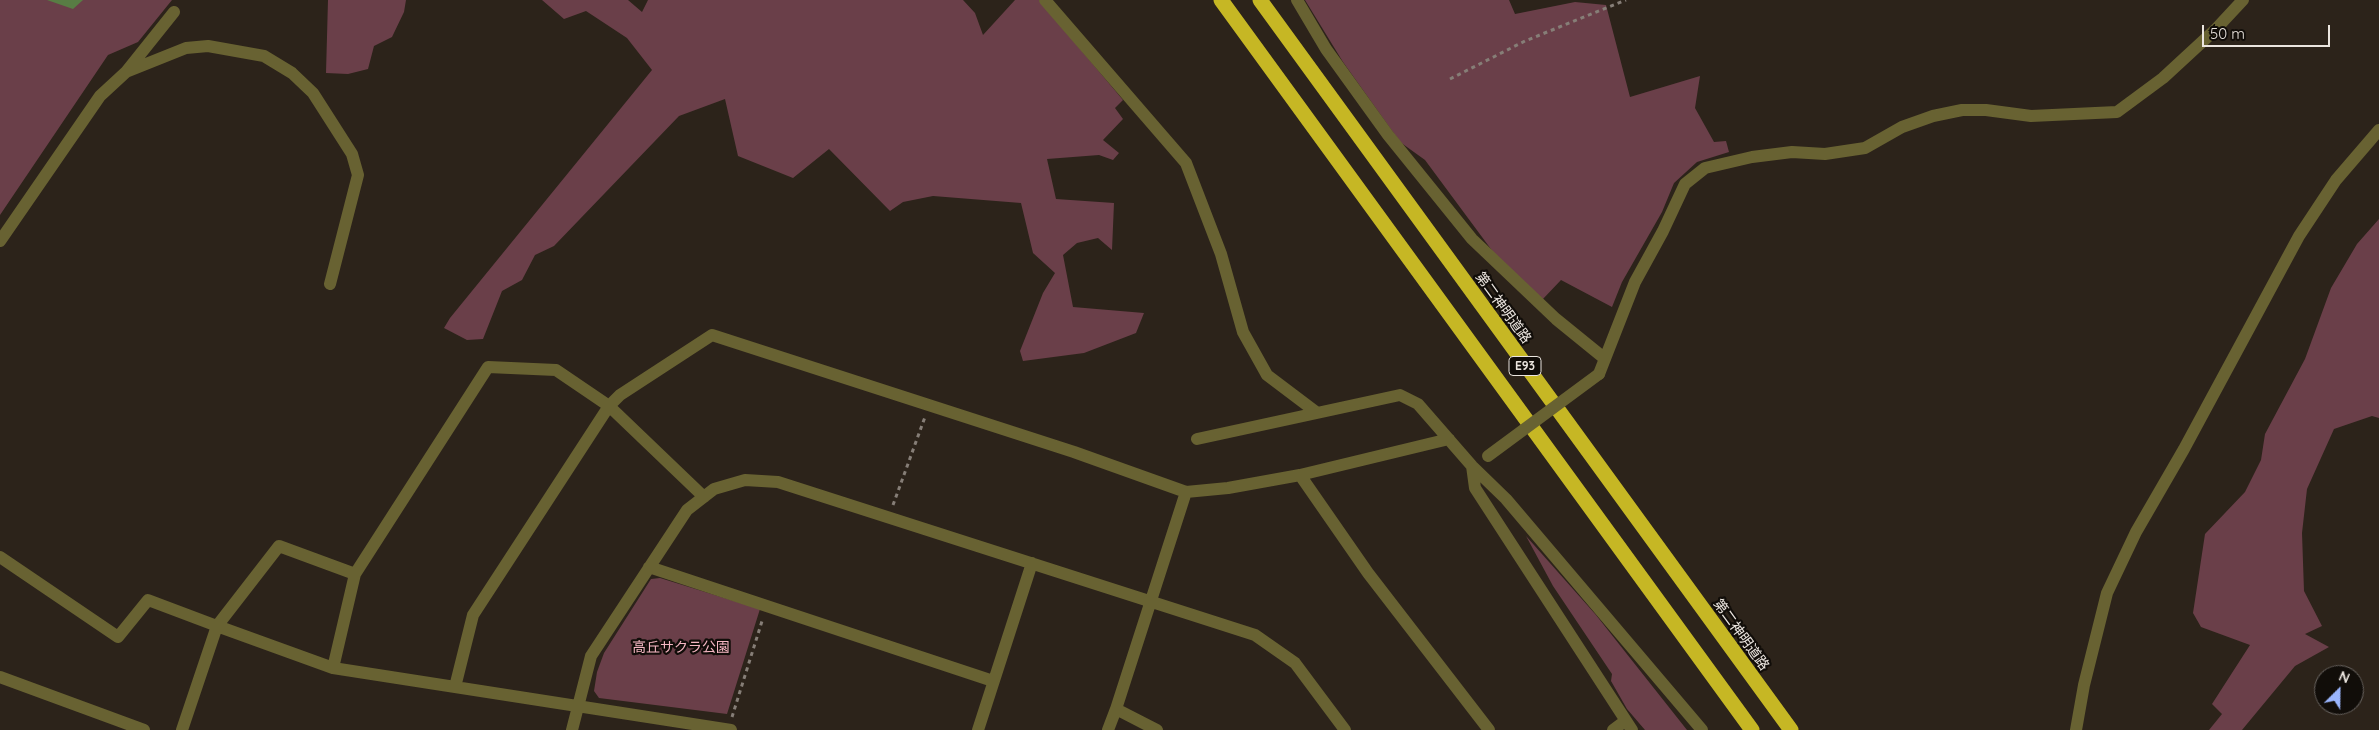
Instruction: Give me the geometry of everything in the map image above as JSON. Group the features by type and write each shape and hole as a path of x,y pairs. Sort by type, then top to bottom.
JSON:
{"highway":[{"name":"E93","path":"1221,0 1752,730"},
{"name":"第二神明道路","path":"1260,0 1791,730"}],"street":[{"path":"1045,0 1186,163 1221,254 1242,332 1266,374 1316,412"},
{"path":"1297,0 1326,49 1388,135 1472,239 1556,319 1604,358"},
{"path":"1472,466 1599,374 1634,282 1663,231 1685,184 1704,168 1752,157 1792,152 1825,154 1865,148 1902,127 1933,116 1962,110 1986,110 2031,116 2117,112 2163,78 2215,30 2243,0"},
{"path":"0,241 100,96 126,72 174,12"},
{"path":"126,72 186,48 208,46 264,56 292,73 313,93 352,154 358,175 330,284"},
{"path":"2076,730 2084,685 2107,593 2136,532 2299,236 2336,180 2379,130"},
{"path":"456,687 473,615 609,406 620,395 712,334 1074,452 1186,492 1228,488 1300,475 1449,439"},
{"path":"333,668 355,574 488,367 556,370 609,406 704,497"},
{"path":"1196,439 1400,395 1418,404 1472,466 1506,499 1702,730"},
{"path":"1472,466 1475,488 1605,686 1629,726 1613,730"},
{"path":"1300,475 1368,573 1489,730"},
{"path":"572,730 592,656 687,510 714,489 745,480 778,482 1255,636 1295,663 1345,730"},
{"path":"1108,730 1186,492"},
{"path":"182,730 218,626 279,546 355,574"},
{"path":"0,557 118,637 148,600 333,668 730,730"},
{"path":"978,730 1032,563"},
{"path":"649,567 993,681"},
{"path":"0,677 144,730"},
{"path":"1116,709 1157,730"}],"path":[{"path":"1450,79 1525,41 1626,0"},
{"path":"889,517 929,405"},
{"path":"730,730 767,606"}],"green space":[{"path":"0,0 172,0 138,42 108,55 0,215"},
{"path":"328,0 406,0 404,12 392,37 374,46 368,69 348,74 326,73"},
{"path":"542,0 628,0 642,12 648,0 963,0 975,13 983,35 1015,0 1039,0 1123,100 1115,108 1123,119 1103,140 1119,153 1113,160 1099,155 1047,159 1056,199 1114,203 1112,250 1098,238 1077,243 1063,255 1073,307 1144,313 1136,333 1084,353 1023,361 1020,351 1043,293 1055,273 1033,253 1021,203 933,196 903,202 890,211 829,149 793,178 738,156 725,99 679,116 554,246 535,255 522,280 502,291 483,339 467,340 444,328 450,318 652,70 627,38 586,11 564,19"},
{"path":"1305,0 1509,0 1515,14 1575,2 1606,5 1630,97 1700,76 1695,108 1714,142 1726,141 1729,152 1697,162 1674,183 1662,212 1622,282 1612,307 1561,280 1542,300 1502,264 1425,160 1400,142 1343,62"},
{"path":"2379,219 2379,418 2372,416 2334,429 2307,489 2302,533 2304,591 2322,626 2305,634 2329,647 2295,666 2242,730 2209,730 2222,714 2212,704 2250,645 2201,627 2193,613 2205,534 2245,492 2261,460 2265,434 2305,359 2331,288 2357,244"},
{"path":"1526,536 1596,615 1687,730 1645,730 1627,709 1611,681 1612,674 1553,586"},
{"name":"高丘サクラ公園","path":"660,578 760,609 727,714 599,698 594,691 597,672 604,653 651,579"}],"shaded area":[{"path":"47,0 83,0 73,9"}]}
